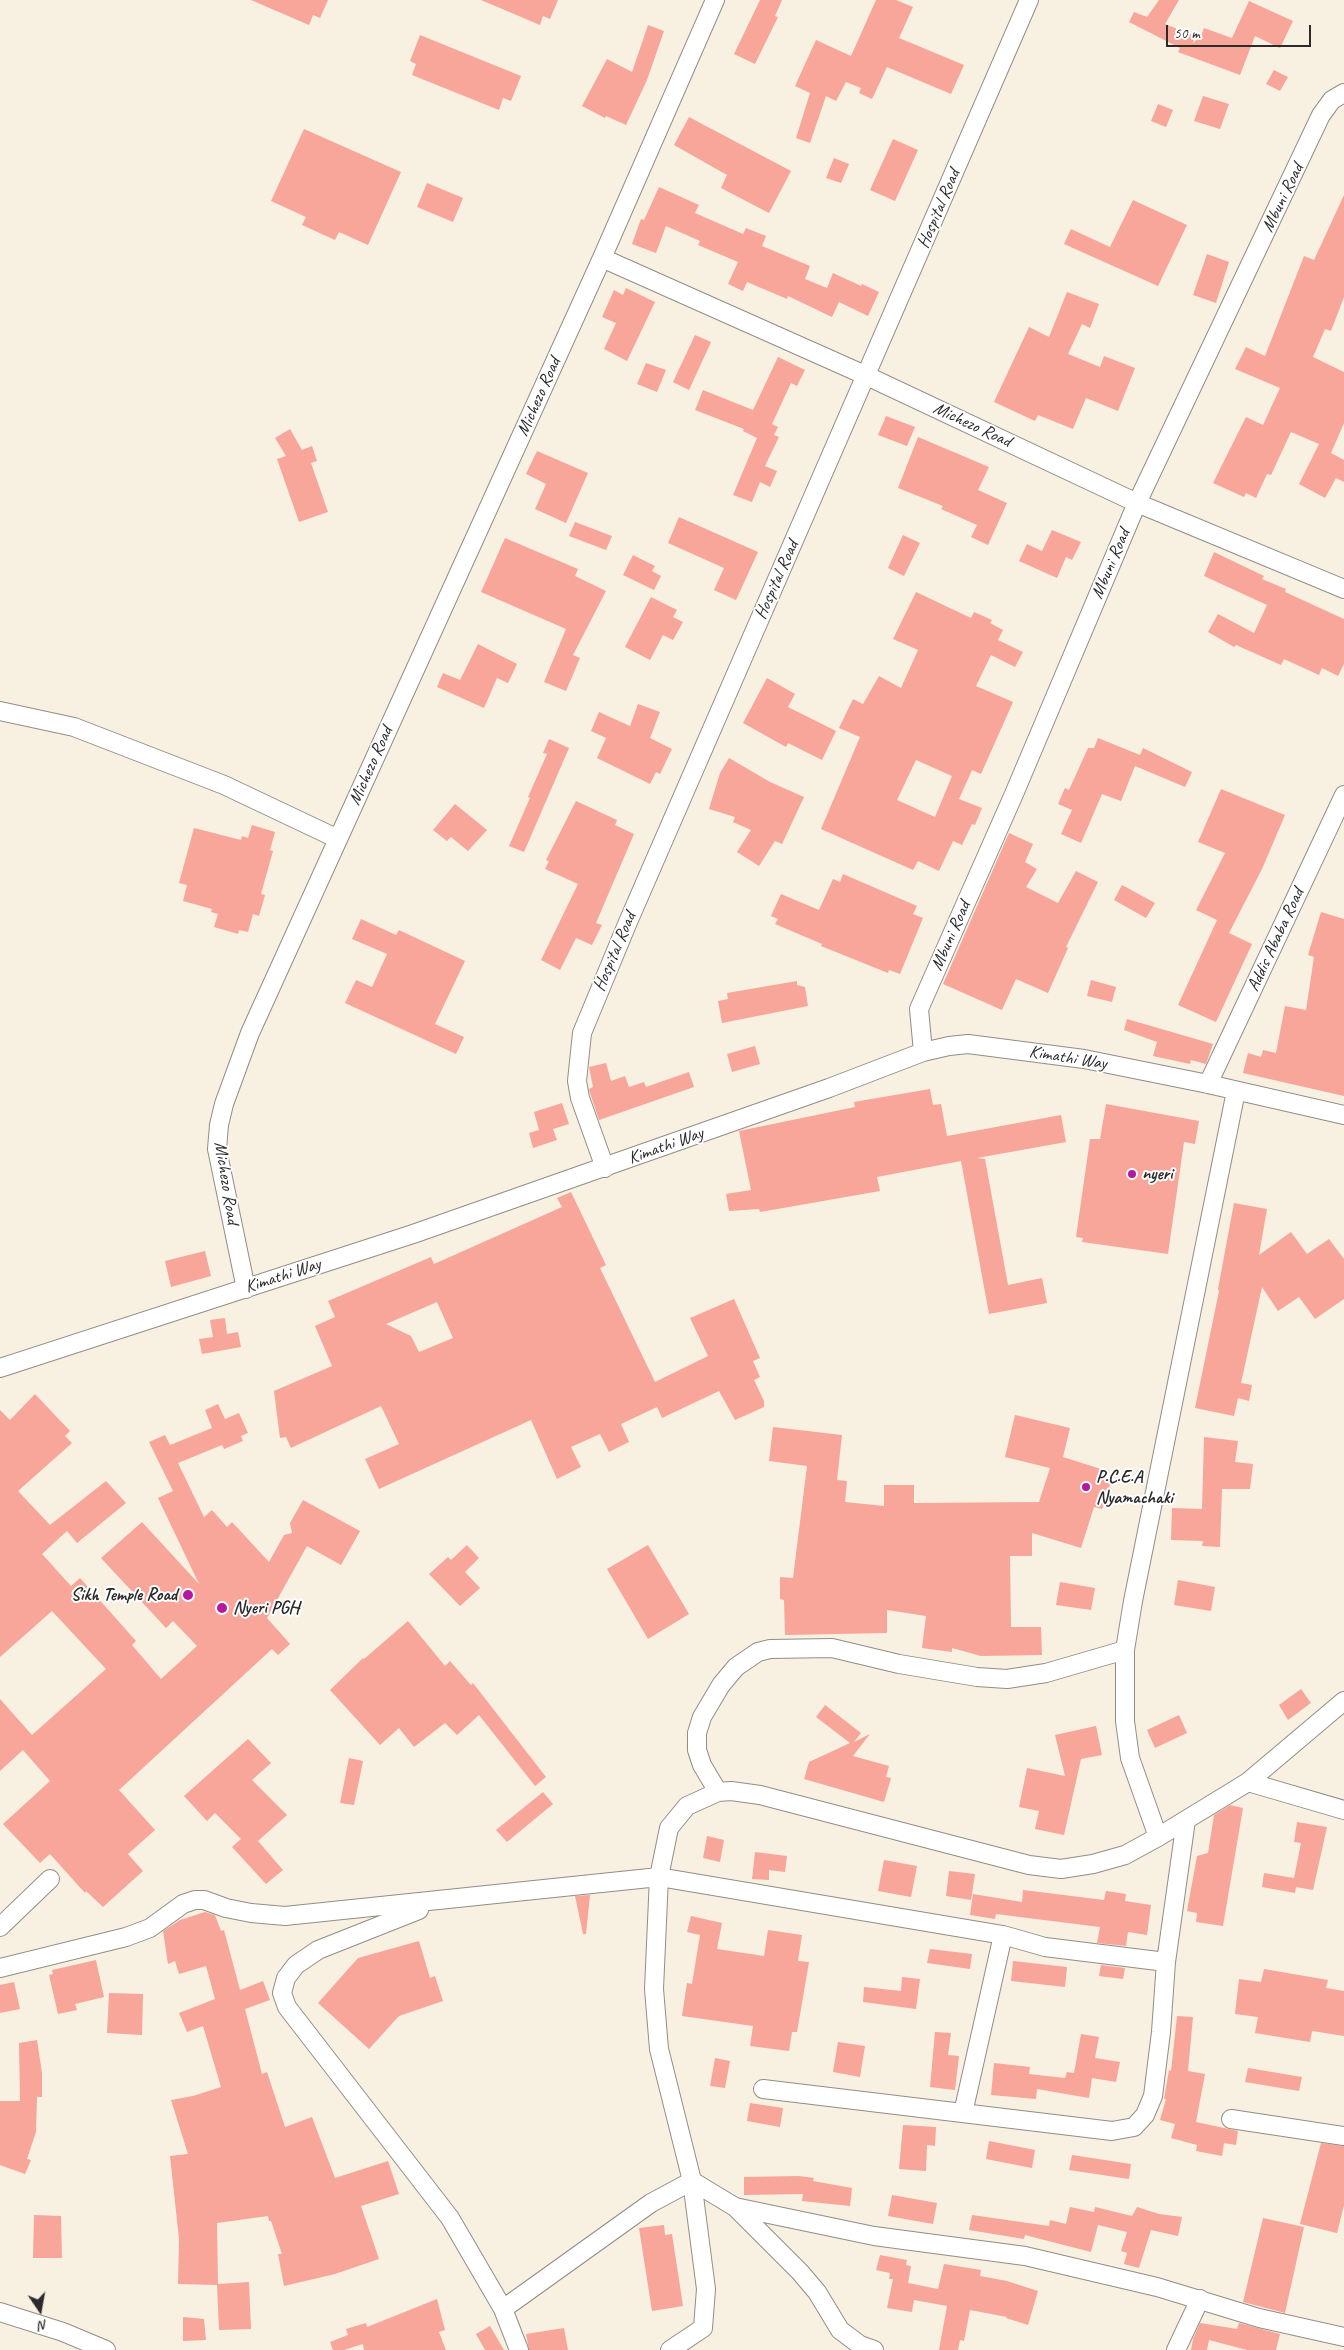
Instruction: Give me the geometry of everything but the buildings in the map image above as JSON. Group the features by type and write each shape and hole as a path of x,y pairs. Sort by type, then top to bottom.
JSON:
{"street":[{"name":"Michezo Road","path":"246,1288 217,1149 219,1125 224,1104 250,1033 602,258 715,0"},
{"name":"Hospital Road","path":"605,1168 580,1098 577,1081 582,1033 628,922 1029,0"},
{"name":"Mbuni Road","path":"923,1052 919,1009 1018,785 1137,503 1321,115 1332,100 1344,93"},
{"name":"Michezo Road","path":"602,258 867,376 1137,503 1344,589"},
{"path":"0,711 74,727 224,785 338,839"},
{"name":"Addis Ababa Road","path":"1208,1084 1344,796"},
{"name":"Kimathi Way","path":"0,1368 605,1168 923,1052 968,1044 1084,1059 1208,1084 1344,1116"},
{"path":"1158,1837 1130,1758 1124,1697 1125,1650 1132,1601 1236,1091"},
{"path":"718,1792 702,1765 697,1750 696,1733 702,1717 721,1685 736,1667 758,1652 770,1649 832,1648 899,1664 977,1677 1007,1679 1046,1672 1125,1650"},
{"path":"670,2350 703,2328 706,2289 692,2181 659,2049 654,1988 659,1877 669,1828 687,1806 718,1792 731,1791 760,1795 1029,1866 1061,1869 1093,1864 1124,1855 1158,1837 1248,1782 1344,1702"},
{"path":"1248,1782 1344,1810"},
{"path":"763,2089 1112,2130 1134,2127 1145,2115 1153,2096 1161,2032 1166,1962 1186,1820"},
{"path":"0,1968 126,1937 150,1928 183,1904 195,1900 204,1900 226,1908 252,1913 285,1916 659,1877 1003,1935 1045,1947 1166,1962"},
{"path":"0,1927 50,1879"},
{"path":"440,1901 318,1950 296,1966 286,1978 282,1992 287,2007 450,2218 503,2308 519,2350"},
{"path":"963,2113 1003,1935"},
{"path":"1231,2119 1344,2136"},
{"path":"692,2181 735,2207 800,2272 817,2292 840,2330 860,2346 874,2350"},
{"path":"503,2308 638,2213 692,2181"},
{"path":"735,2207 874,2236 1025,2256 1200,2299 1259,2318 1344,2337"},
{"path":"1176,2350 1200,2299"},
{"path":"0,2312 63,2332 106,2350"}],"place":[{"name":"nyeri","path":"1132,1174"},
{"name":"P.C.E.A Nyamachaki","path":"1086,1487"},
{"name":"Sikh Temple Road","path":"188,1595"},
{"name":"Nyeri PGH","path":"222,1608"}]}
